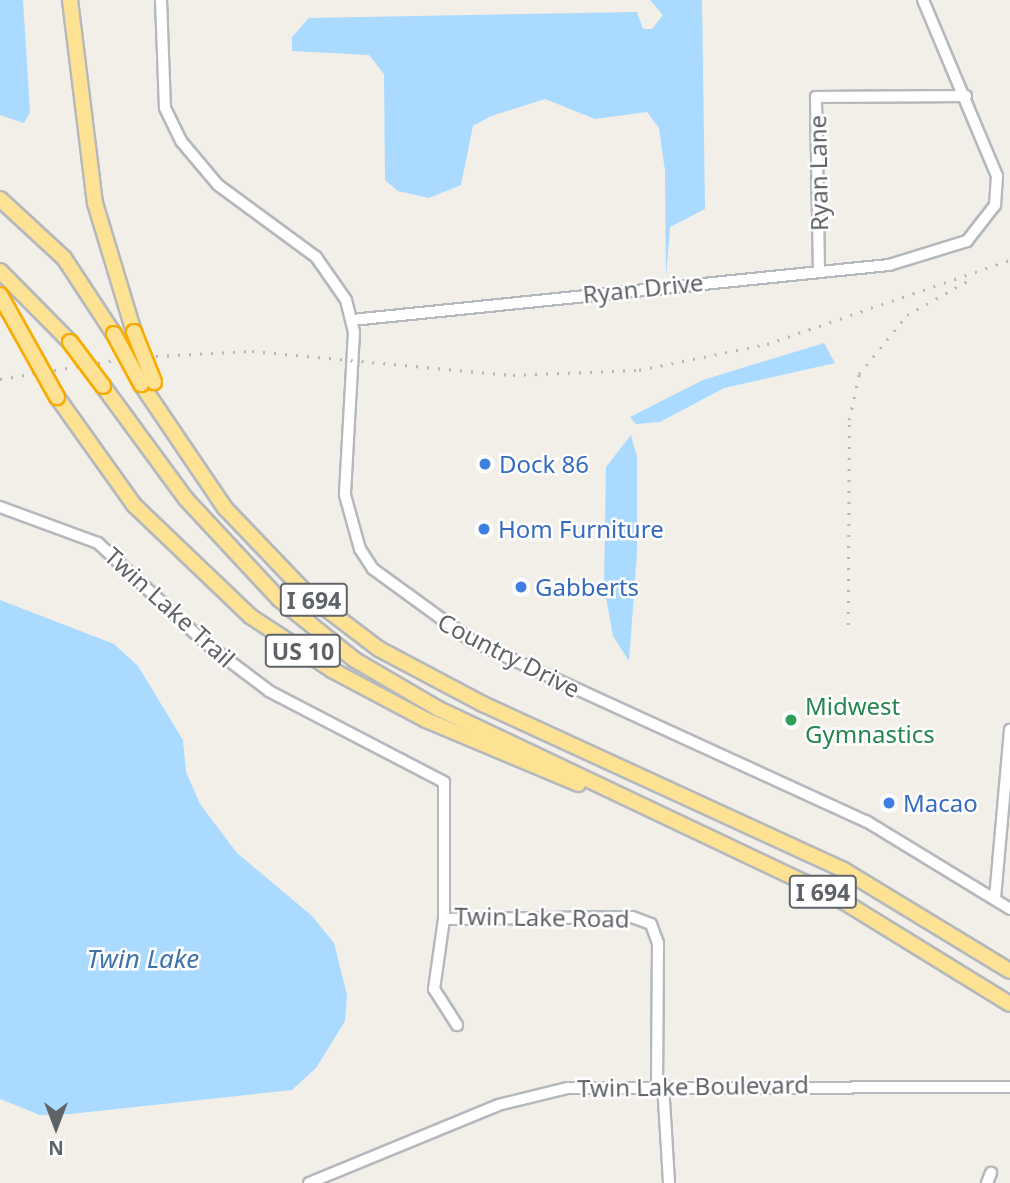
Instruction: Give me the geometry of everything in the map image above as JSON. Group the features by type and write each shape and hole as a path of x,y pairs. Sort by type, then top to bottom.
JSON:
{"highway":[{"path":"70,0 95,203 148,383"},
{"name":"I 694","path":"0,199 64,258 148,383 183,451 225,508 308,595 379,649 483,704 844,870 1010,971"},
{"name":"I 694","path":"0,271 70,342 186,499 279,598 355,660 625,801 841,900 1010,1004"},
{"name":"US 10","path":"0,295 57,397 134,505 250,616 332,670 426,720 625,801"}],"street":[{"name":"Country Drive","path":"161,0 165,108 181,141 218,185 316,257 336,282 352,320 347,503 360,549 397,591 472,641 835,806 1010,909"},
{"name":"Ryan Drive","path":"352,320 819,272 933,255 976,234 995,205 993,159 923,0"},
{"name":"Ryan Lane","path":"819,272 816,97 966,96"},
{"name":"Twin Lake Trail","path":"0,507 98,542 170,612 258,683 338,732 444,782"},
{"path":"995,898 1010,730"},
{"name":"Twin Lake Road","path":"444,782 444,919 632,917 651,924 658,943 660,1084 668,1183"},
{"path":"444,919 434,989 457,1025"},
{"name":"Twin Lake Boulevard","path":"309,1183 531,1094 660,1084 1010,1087"}],"water":[{"path":"0,0 23,0 30,112 24,123 0,115"},
{"path":"650,0 702,0 705,209 670,227 666,278 665,171 659,128 647,112 595,119 545,99 491,116 473,126 461,185 429,198 398,191 385,180 384,74 369,55 292,51 292,37 309,18 637,12 643,29 652,29 663,15"},
{"path":"824,343 835,363 724,388 660,422 636,424 630,417 703,380"},
{"path":"631,435 637,457 637,553 629,661 613,636 604,586 606,467"},
{"name":"Twin Lake","path":"0,600 114,644 138,666 183,740 186,772 200,804 237,853 312,916 334,943 347,995 345,1021 316,1068 292,1090 40,1115 0,1099"}],"railway":[{"path":"0,379 134,357 252,351 513,375 639,370 767,344 1010,260"},
{"path":"848,625 849,420 859,374 907,315 969,280"}],"place":[{"name":"Dock 86","path":"485,464"},
{"name":"Hom Furniture","path":"484,529"},
{"name":"Gabberts","path":"521,587"},
{"name":"Midwest Gymnastics","path":"791,720"},
{"name":"Macao","path":"889,803"}]}
